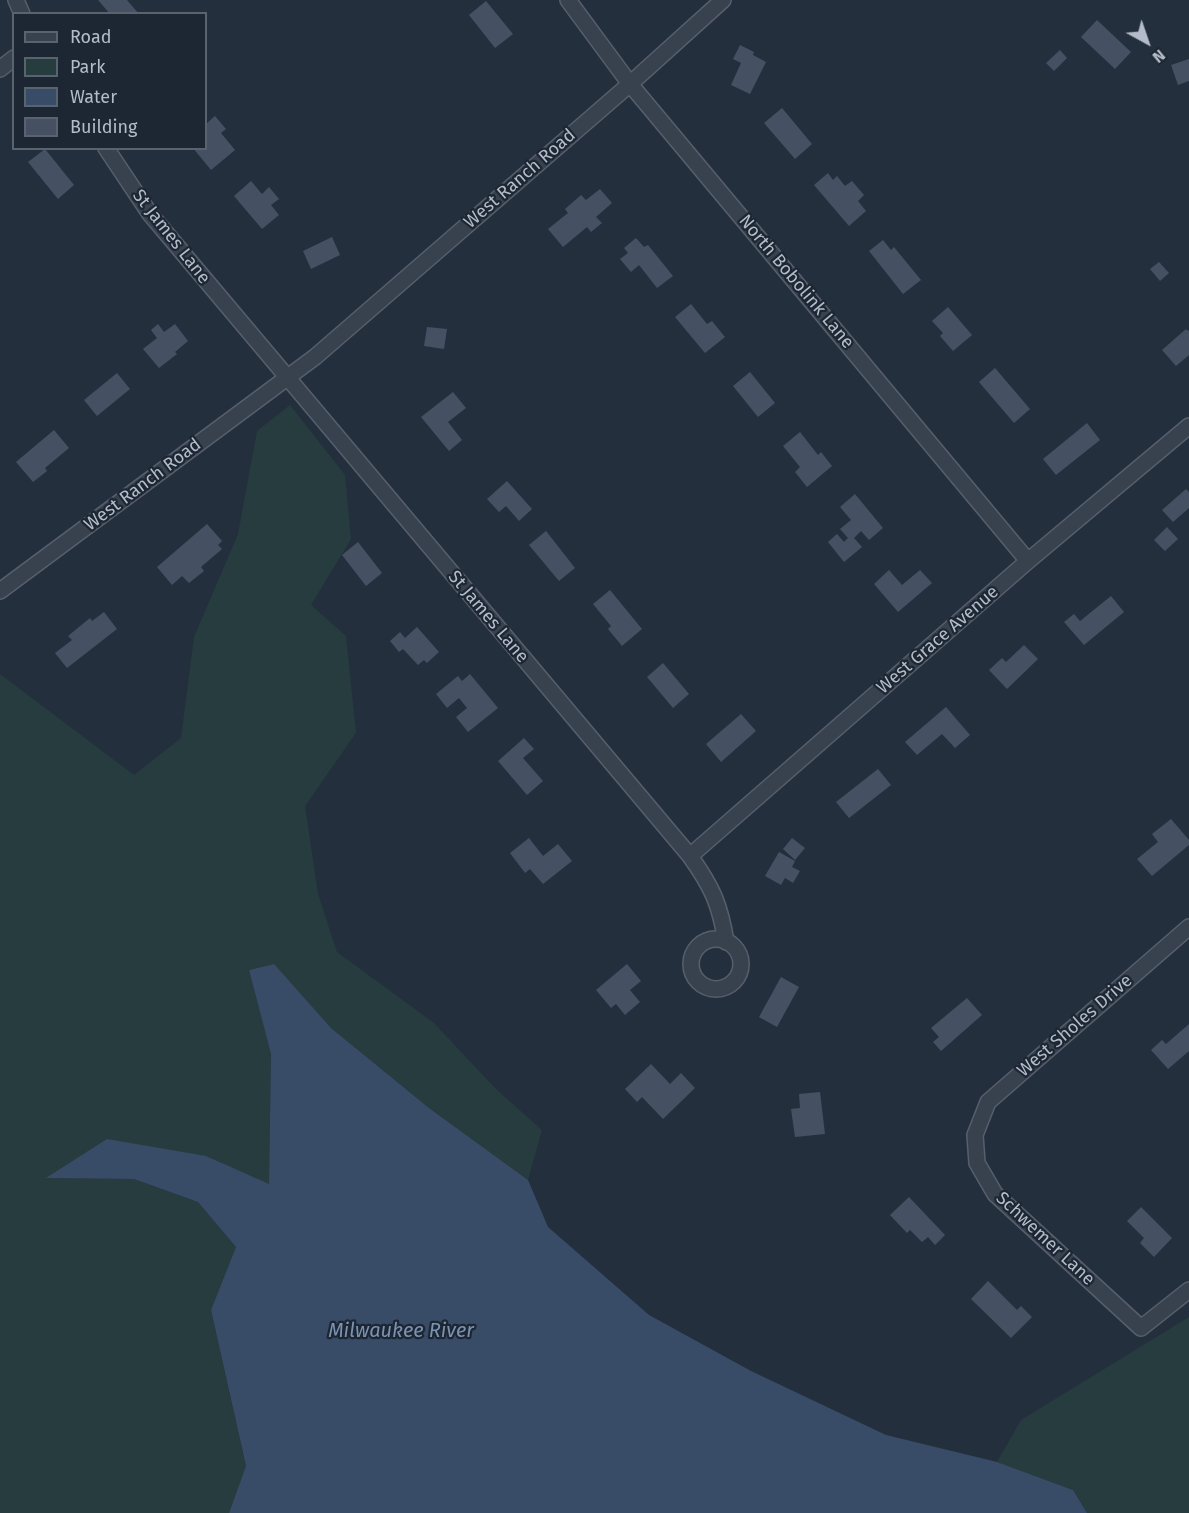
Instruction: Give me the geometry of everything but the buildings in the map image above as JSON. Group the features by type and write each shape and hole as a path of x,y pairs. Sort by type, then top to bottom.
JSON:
{"street":[{"name":"North Bobolink Lane","path":"568,0 630,84 1028,561"},
{"name":"West Ranch Road","path":"0,591 315,357 630,84 723,0"},
{"path":"0,69 12,60"},
{"name":"St James Lane","path":"107,150 150,214 690,856 718,904 726,942"},
{"name":"West Grace Avenue","path":"690,856 1028,561 1189,426"},
{"name":"West Sholes Drive","path":"975,1135 988,1102 1189,927"},
{"name":"Schwemer Lane","path":"975,1135 977,1163 995,1194 1142,1328 1189,1290"}],"green space":[{"path":"290,405 345,475 351,539 311,605 346,636 356,733 305,806 318,894 337,952 434,1023 496,1089 542,1130 528,1180 429,1108 331,1028 273,964 249,970 271,1053 269,1185 206,1156 47,1178 134,1179 198,1202 236,1247 211,1310 246,1467 229,1513 0,1513 0,674 134,775 181,738 194,637 238,534 257,431"},
{"path":"1189,1317 1189,1513 1087,1513 1073,1490 997,1462 1021,1420"}],"water":[{"name":"Milwaukee River","path":"274,964 331,1028 429,1108 528,1180 548,1227 649,1315 751,1371 886,1435 997,1462 1073,1490 1087,1513 229,1513 246,1466 211,1310 236,1247 198,1202 134,1179 46,1178 107,1139 206,1156 269,1184 271,1054 249,970"}]}
